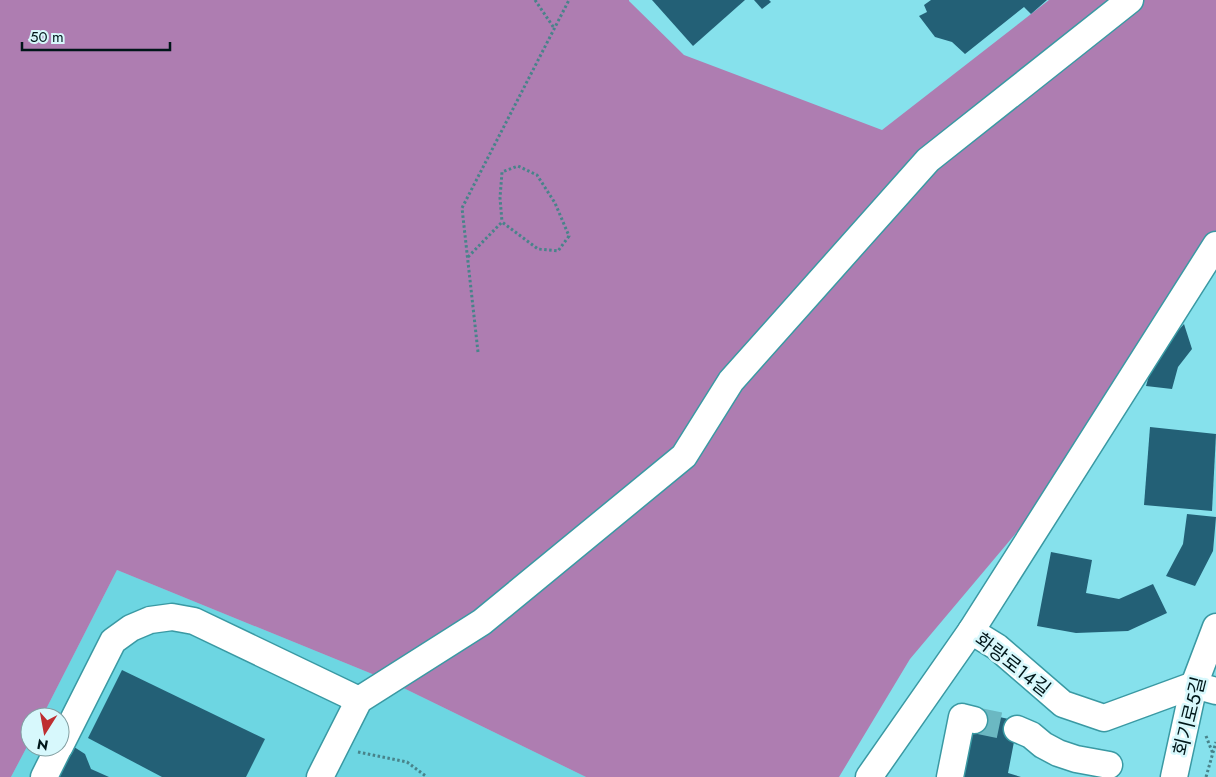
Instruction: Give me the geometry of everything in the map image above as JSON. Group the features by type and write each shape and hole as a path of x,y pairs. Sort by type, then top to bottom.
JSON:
{"street":[{"path":"320,777 359,700 482,622 684,456 732,381 928,160 1130,0"},
{"path":"971,631 1216,245"},
{"path":"70,726 113,641 131,628 150,620 172,617 194,620 359,700"},
{"name":"회기로5길","path":"1174,777 1205,688 1216,627"},
{"name":"화랑로14길","path":"869,777 971,631 997,647 1064,704 1104,718 1205,688"},
{"path":"950,777 962,717 974,720"},
{"path":"1017,728 1031,734 1043,745 1058,753 1076,759 1109,765"},
{"path":"44,777 54,757"}],"path":[{"path":"535,0 554,29"},
{"path":"478,352 462,208 569,0"},
{"path":"467,258 502,222 500,198 502,172 518,166 537,175 555,204 569,236 558,251 538,249 502,222"},
{"path":"1206,777 1216,742"},
{"path":"336,747 407,762 427,777"}],"shaded area":[{"path":"0,0 629,0 684,55 882,130 1049,0 1216,0 1216,245 1087,449 910,659 839,777 586,777 387,680 117,570 47,707 20,707 20,757 22,757 11,777 0,777"},
{"path":"117,570 387,680 586,777 11,777 22,757 70,757 70,707 47,707"}],"building":[{"path":"652,0 745,0 693,46"},
{"path":"754,0 769,0 771,2 762,9"},
{"path":"931,0 1047,0 1031,14 1024,7 965,54 952,42 935,37 919,16 927,12 924,5"},
{"path":"1184,324 1192,349 1178,367 1172,389 1146,386 1154,358"},
{"path":"1150,427 1216,434 1212,511 1144,505"},
{"path":"1187,514 1216,517 1213,551 1195,586 1166,576 1183,544"},
{"path":"1051,552 1092,560 1086,593 1119,599 1153,584 1167,613 1128,631 1076,633 1037,626"},
{"path":"122,670 265,739 246,777 162,777 88,738"},
{"path":"976,712 1018,721 1008,773 1021,777 961,777"},
{"path":"71,745 85,754 91,769 109,777 56,777 65,757 70,757"}],"tunnel":[{"path":"974,720 1017,729"}]}
